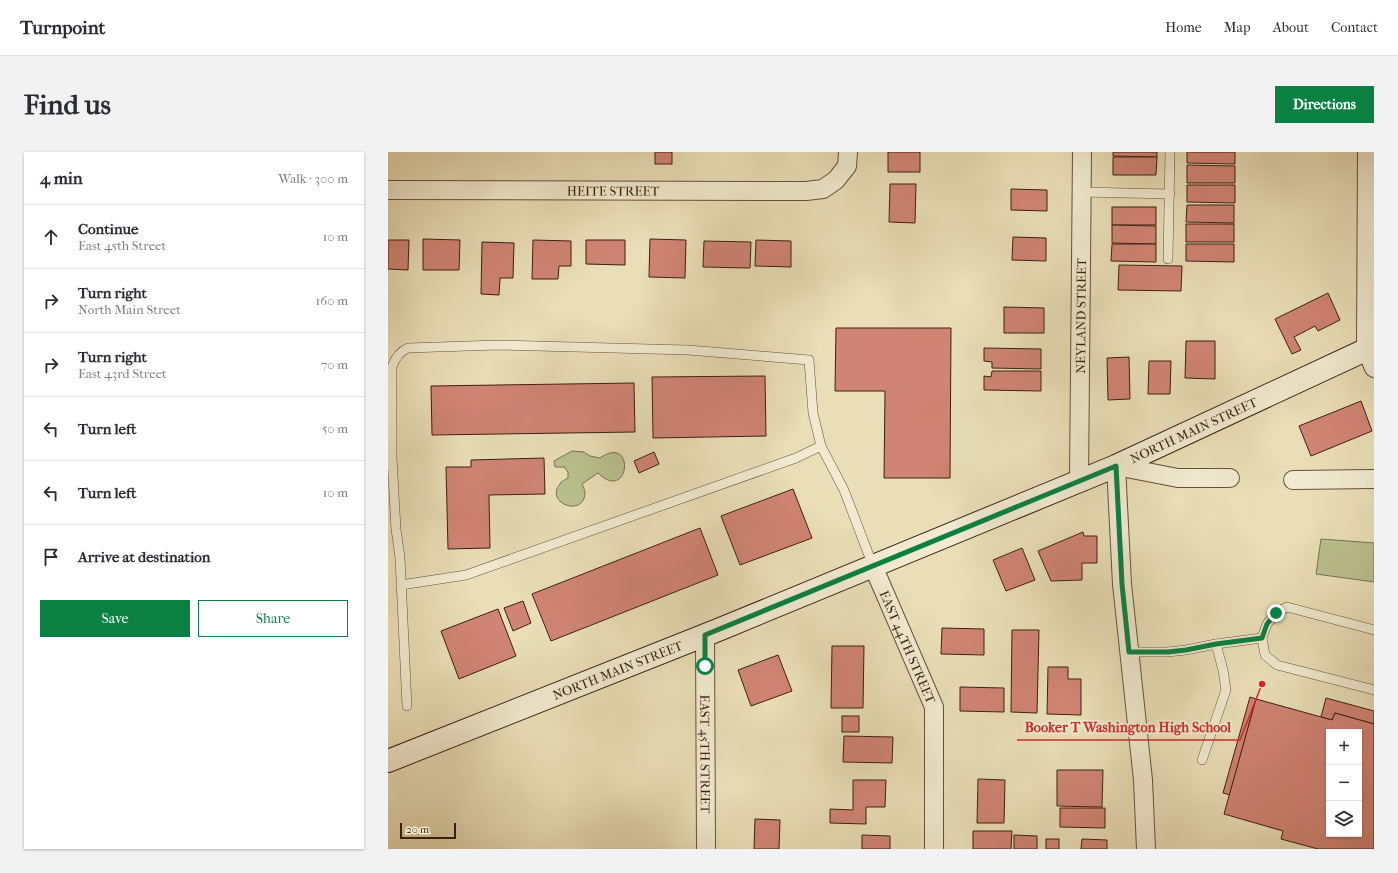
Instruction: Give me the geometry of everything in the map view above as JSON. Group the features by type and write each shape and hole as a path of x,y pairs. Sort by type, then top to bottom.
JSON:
{"main road":[{"name":"NORTH MAIN STREET","path":"388,761 705,635 1116,466 1371,354"}],"street":[{"name":"HEITE STREET","path":"388,190 806,191 823,189 836,180 847,166 848,152"},
{"name":"NEYLAND STREET","path":"1079,481 1082,152"},
{"path":"1367,152 1371,354"},
{"path":"1146,849 1143,780 1122,584 1116,466 1178,478 1230,478"},
{"path":"1293,480 1374,479"},
{"name":"EAST 44TH STREET","path":"873,566 934,707 934,849"},
{"name":"EAST 45TH STREET","path":"705,635 706,849"}],"lane":[{"path":"1168,259 1170,152"},
{"path":"1082,192 1170,194"},
{"path":"407,706 400,558 391,493 392,367 394,360 403,350 413,347 497,345 688,350 809,360 813,413 821,446 844,490 873,566"},
{"path":"401,586 466,575 796,458 821,446"},
{"path":"1374,630 1287,608 1276,613 1267,624 1262,638 1265,655 1277,665 1374,690"},
{"path":"1129,652 1168,652 1262,638"},
{"path":"1202,760 1226,690 1216,644"}],"green space":[{"path":"572,451 584,452 590,456 600,458 612,453 619,454 624,460 622,475 617,480 609,480 598,473 582,484 585,493 583,501 578,505 566,505 557,497 556,491 561,482 568,478 568,472 564,467 555,467 554,461"},
{"path":"1321,539 1374,543 1374,582 1316,574"}],"building":[{"path":"655,152 672,152 672,164 655,164"},
{"path":"888,152 920,152 920,172 888,172"},
{"path":"1113,152 1157,152 1157,157 1113,156"},
{"path":"1187,152 1235,152 1235,164 1187,163"},
{"path":"1113,157 1157,157 1156,175 1113,175"},
{"path":"1187,165 1235,166 1235,183 1187,183"},
{"path":"890,184 916,184 915,223 889,222"},
{"path":"1187,185 1235,185 1235,203 1187,202"},
{"path":"1011,189 1047,190 1047,211 1011,210"},
{"path":"1187,205 1234,205 1234,223 1186,222"},
{"path":"1112,207 1156,207 1156,225 1112,225"},
{"path":"1186,224 1234,224 1234,242 1186,242"},
{"path":"1112,225 1156,226 1156,244 1112,243"},
{"path":"1013,237 1046,238 1046,261 1012,260"},
{"path":"423,239 460,240 459,270 423,270"},
{"path":"650,239 686,240 685,278 649,277"},
{"path":"388,240 409,240 408,270 388,269"},
{"path":"533,240 571,241 571,266 559,266 558,279 532,279"},
{"path":"586,240 625,240 625,265 586,264"},
{"path":"756,240 791,241 791,267 755,266"},
{"path":"704,241 751,242 750,268 703,267"},
{"path":"482,242 514,243 513,278 500,278 499,295 481,294"},
{"path":"1112,244 1156,244 1156,262 1111,261"},
{"path":"1186,244 1234,244 1234,262 1186,261"},
{"path":"1119,265 1182,266 1181,291 1118,290"},
{"path":"1328,293 1340,320 1318,331 1315,326 1294,337 1301,350 1292,354 1275,319"},
{"path":"1004,307 1044,308 1044,333 1004,333"},
{"path":"836,328 951,328 950,478 884,478 885,391 835,391"},
{"path":"1186,341 1215,341 1215,379 1185,378"},
{"path":"984,348 1041,349 1041,369 992,368 992,362 984,361"},
{"path":"1129,357 1130,399 1108,400 1107,358"},
{"path":"1149,361 1171,361 1170,394 1148,394"},
{"path":"992,371 1041,371 1041,391 984,390 984,376 991,377"},
{"path":"765,376 766,436 653,438 652,377"},
{"path":"634,383 635,432 432,435 431,386"},
{"path":"1361,401 1372,431 1311,456 1299,426"},
{"path":"654,452 659,464 639,473 634,461"},
{"path":"544,458 545,494 489,495 490,548 448,549 446,467 471,467 471,460"},
{"path":"793,489 812,538 740,565 721,516"},
{"path":"700,528 718,575 551,641 532,594"},
{"path":"1083,532 1084,536 1097,536 1097,563 1082,563 1082,580 1051,581 1038,551"},
{"path":"1022,548 1035,580 1006,591 993,560"},
{"path":"523,601 531,623 513,631 504,608"},
{"path":"498,609 516,656 459,679 441,631"},
{"path":"942,628 984,629 984,655 941,654"},
{"path":"1012,630 1039,630 1037,713 1011,712"},
{"path":"832,646 864,646 863,708 831,708"},
{"path":"778,655 792,691 751,706 738,670"},
{"path":"1048,667 1068,667 1068,679 1081,679 1081,715 1047,714"},
{"path":"960,687 1004,688 1004,712 960,711"},
{"path":"1250,697 1256,699 1230,795 1223,793"},
{"path":"1326,698 1374,711 1374,724 1335,713 1332,720 1321,717"},
{"path":"1256,699 1332,720 1335,713 1374,724 1374,849 1318,849 1281,839 1283,831 1224,814"},
{"path":"842,716 859,716 859,732 842,732"},
{"path":"844,736 893,737 892,763 843,762"},
{"path":"1057,770 1103,770 1102,807 1057,806"},
{"path":"978,779 1005,780 1004,823 977,823"},
{"path":"853,780 886,780 885,807 866,807 866,824 830,823 830,809 853,810"},
{"path":"1060,808 1105,808 1105,828 1060,827"},
{"path":"755,819 780,820 779,849 754,849"},
{"path":"973,831 1012,831 1011,849 973,849"},
{"path":"862,835 890,836 890,849 862,849"},
{"path":"1014,835 1037,836 1037,849 1014,849"},
{"path":"1046,839 1059,839 1059,849 1046,849"},
{"path":"1082,839 1107,840 1107,849 1081,849"}],"place":[{"name":"Booker T Washington High School","path":"1262,684"}],"route":[{"path":"705,666 705,635 1116,466 1122,584 1129,652 1168,652 1262,638 1267,624 1276,613"}]}
